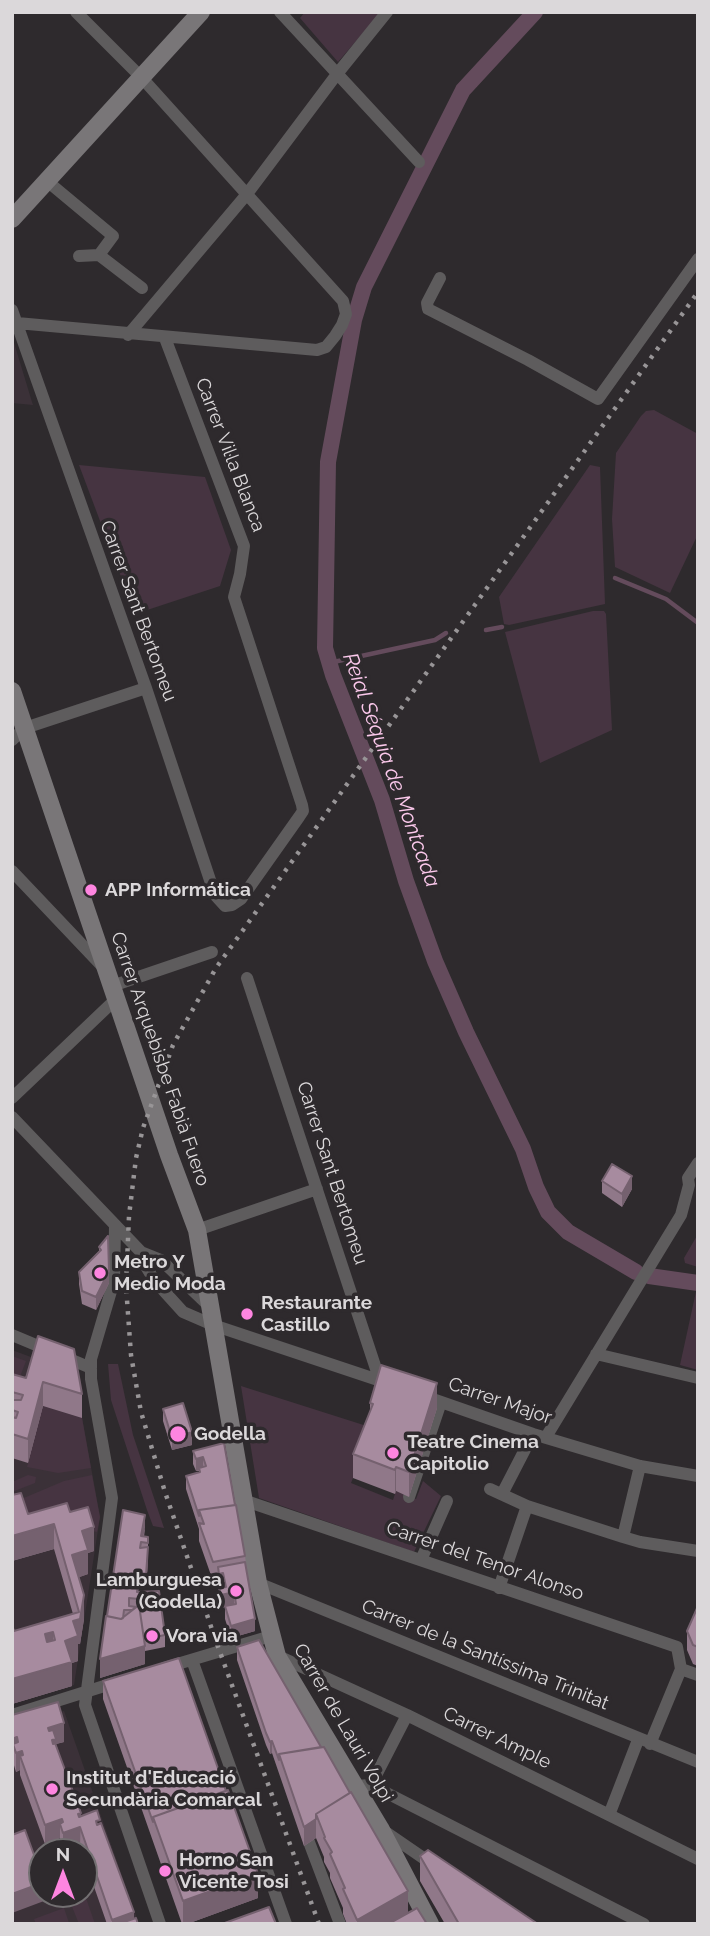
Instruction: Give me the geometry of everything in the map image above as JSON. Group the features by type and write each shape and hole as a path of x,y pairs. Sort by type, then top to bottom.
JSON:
{"street":[{"path":"15,316 128,335 317,350 326,347 342,325 346,314 343,301 142,78 76,12"},
{"path":"12,219 201,12"},
{"path":"280,12 419,162"},
{"path":"128,335 247,194 387,12"},
{"path":"47,181 113,236 99,255"},
{"path":"79,256 99,255 142,288"},
{"path":"440,278 427,303 428,309 598,399 698,259"},
{"name":"Carrer Sant Bertomeu","path":"15,316 146,688 215,895 225,906 241,899"},
{"name":"Carrer Vil·la Blanca","path":"164,338 244,546 234,597 303,811 241,899"},
{"path":"19,734 146,688"},
{"name":"Carrer Arquebisbe Fabià Fuero","path":"12,691 19,734 112,985 197,1230 213,1325"},
{"path":"12,872 112,985"},
{"path":"12,1098 112,985 212,952"},
{"name":"Carrer Sant Bertomeu","path":"247,978 380,1381"},
{"path":"12,1117 141,1252 161,1260 210,1307"},
{"path":"698,1163 688,1178 689,1185 681,1215 596,1354 496,1491 527,1506 623,1537 698,1551"},
{"path":"197,1230 317,1188"},
{"path":"115,1226 114,1281 93,1348 91,1368 112,1497 85,1706 160,1924"},
{"name":"Carrer Major","path":"141,1252 154,1280 183,1312 213,1325 539,1435 640,1466 698,1476"},
{"name":"Carrer de Lauri Volpi","path":"213,1325 258,1583 277,1656 363,1786 423,1921"},
{"path":"12,1335 91,1368"},
{"path":"596,1354 698,1378"},
{"path":"409,1497 441,1402"},
{"path":"623,1537 640,1466"},
{"name":"Carrer del Tenor Alonso","path":"243,1500 677,1647 681,1669"},
{"path":"421,1560 447,1502"},
{"path":"499,1588 527,1506"},
{"name":"Carrer de la Santíssima Trinitat","path":"258,1583 698,1762"},
{"path":"155,1671 271,1636"},
{"name":"Carrer Ample","path":"277,1656 407,1715 698,1858"},
{"path":"192,1660 286,1924"},
{"path":"609,1815 681,1669 698,1675"},
{"path":"12,1715 130,1678"},
{"path":"407,1715 363,1786 644,1924"},
{"path":"380,1828 442,1871"},
{"path":"309,1842 340,1924"}],"shaded area":[{"path":"305,12 381,12 338,62 300,18"},
{"path":"12,336 32,402 33,405 12,403"},
{"path":"654,410 698,434 698,534 670,593 615,567 612,519 616,453 641,416 646,411"},
{"path":"79,465 205,477 231,550 220,586 135,614"},
{"path":"590,465 600,467 605,604 504,624 499,597"},
{"path":"593,611 604,611 606,614 612,730 540,763 505,632"},
{"path":"698,1234 698,1267 685,1263 684,1258"},
{"path":"698,1287 698,1370 680,1365"},
{"path":"12,1350 74,1373 100,1517 74,1685 12,1704"},
{"path":"12,1356 26,1361 13,1395 12,1394"},
{"path":"108,1364 118,1364 133,1435 164,1528 153,1526 147,1510 111,1400"},
{"path":"241,1386 373,1428 351,1483 393,1500 396,1491 416,1499 423,1481 441,1496 414,1552 259,1498"},
{"path":"43,1406 82,1418 91,1468 58,1473 27,1467"},
{"path":"28,1475 36,1477 35,1483 12,1492 12,1482"},
{"path":"92,1475 100,1517 97,1532 21,1517 12,1503 64,1481"},
{"name":"Institut d'Educació Secundària Comarcal","path":"64,1711 139,1924 12,1924 12,1726"},
{"path":"64,1908 69,1923 36,1924 34,1919"},
{"path":"73,1908 89,1908 95,1924 79,1924"}],"building":[{"path":"612,1164 632,1176 622,1194 602,1181"},
{"name":"Metro Y Medio Moda","path":"108,1236 109,1271 96,1297 82,1291 79,1272 101,1250 99,1247"},
{"path":"38,1336 74,1349 82,1394 43,1382 28,1439 12,1434 12,1417 16,1418 18,1412 12,1410 12,1400 21,1400 23,1395 12,1392 12,1374 26,1378"},
{"name":"Teatre Cinema Capitolio","path":"381,1365 437,1383 409,1472 396,1467 395,1470 353,1454 373,1404 370,1403"},
{"path":"183,1403 192,1432 172,1438 163,1409"},
{"path":"224,1443 235,1505 199,1510 199,1516 186,1476 200,1472 199,1468 206,1466 203,1457 196,1459 193,1451"},
{"path":"21,1493 28,1514 67,1503 70,1512 88,1507 94,1527 82,1531 88,1550 72,1555 84,1595 80,1619 73,1621 78,1636 65,1641 72,1662 12,1679 12,1625 14,1631 79,1612 54,1524 12,1536 12,1495","holes":["53,1632 55,1640 47,1642 45,1634"]},
{"path":"236,1505 245,1556 213,1562 199,1523 204,1524 199,1510"},
{"path":"123,1510 145,1515 141,1536 148,1537 148,1543 141,1542 140,1548 148,1547 146,1575 139,1574 137,1592 159,1591 165,1635 144,1639 139,1599 129,1598 129,1606 136,1607 124,1610 123,1618 107,1616"},
{"path":"245,1562 255,1619 231,1626 225,1606 236,1604 234,1592 221,1595 219,1588 226,1587 223,1573 219,1574 218,1567"},
{"path":"139,1605 145,1646 100,1659 106,1616 121,1619"},
{"path":"698,1606 698,1647 693,1645 687,1631"},
{"path":"259,1640 321,1747 279,1754 279,1760 266,1733 237,1647"},
{"path":"179,1658 226,1791 153,1817 153,1822 103,1681"},
{"path":"58,1702 64,1723 48,1728 49,1731 53,1730 56,1739 52,1740 53,1744 55,1743 81,1813 78,1814 79,1817 97,1810 100,1820 96,1821 97,1825 101,1823 134,1912 112,1920 98,1879 98,1838 84,1838 80,1827 63,1833 60,1824 62,1819 45,1825 20,1756 23,1755 22,1751 16,1753 13,1744 18,1742 17,1737 12,1739 12,1715"},
{"path":"324,1747 350,1793 316,1814 316,1819 304,1827 279,1754"},
{"path":"228,1790 258,1874 183,1901 153,1817"},
{"path":"351,1792 408,1891 357,1920 316,1814"},
{"path":"25,1830 28,1838 28,1888 12,1894 12,1835"},
{"path":"428,1850 538,1924 459,1924 420,1856"},
{"path":"269,1907 276,1924 222,1924"},
{"path":"417,1908 427,1924 388,1924"},
{"path":"136,1918 138,1924 118,1924"}],"waterway":[{"name":"Reial Séquia de Montcada","path":"535,12 463,90 364,287 354,320 328,462 325,648 382,800 406,881 435,961 523,1149 548,1212 568,1232 636,1272"},
{"path":"615,578 666,599 698,623"},
{"path":"486,630 502,627"},
{"path":"329,663 435,640 446,633"},
{"name":"Reial Séquia de Montcada","path":"649,1276 698,1283"}],"railway":[{"path":"319,1924 217,1644 141,1412 131,1355 126,1286 129,1216 136,1158 143,1128 173,1045 216,968 698,292"}],"place":[{"name":"APP Informática","path":"91,890"},
{"name":"Metro Y Medio Moda","path":"100,1273"},
{"name":"Restaurante Castillo","path":"247,1314"},
{"name":"Godella","path":"178,1434"},
{"name":"Teatre Cinema Capitolio","path":"393,1453"},
{"name":"Lamburguesa (Godella)","path":"236,1591"},
{"name":"Vora via","path":"152,1636"},
{"name":"Institut d'Educació Secundària Comarcal","path":"52,1789"},
{"name":"Horno San Vicente Tosi","path":"165,1871"}]}
